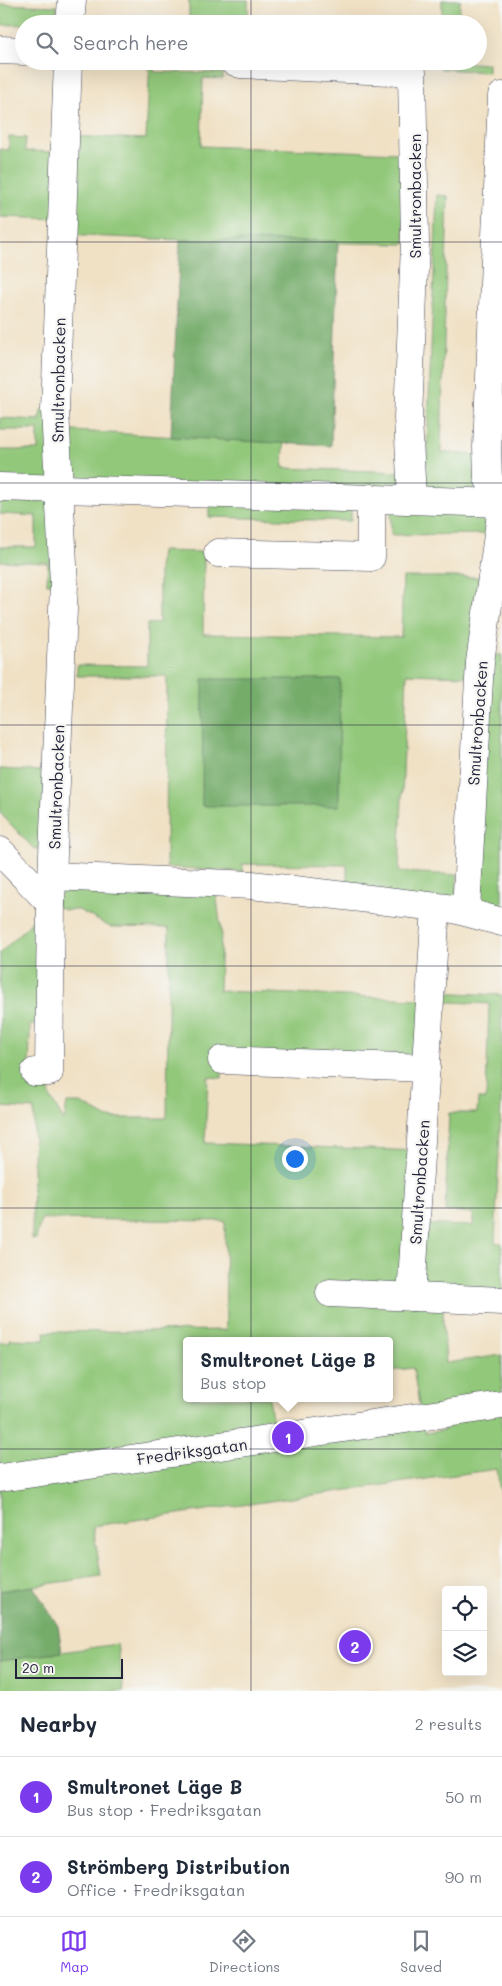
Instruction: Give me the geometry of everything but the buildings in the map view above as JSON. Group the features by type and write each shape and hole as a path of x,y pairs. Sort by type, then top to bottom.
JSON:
{"street":[{"path":"71,15 72,0"},
{"path":"0,50 15,51"},
{"name":"Smultronbacken","path":"34,1072 49,1072 51,904 64,584 55,410 68,70"},
{"name":"Smultronbacken","path":"369,70 412,72 415,244 408,418 412,499"},
{"path":"502,96 487,447 488,478 502,504"},
{"path":"0,487 412,499 502,504"},
{"path":"218,552 371,557 371,498"},
{"name":"Smultronbacken","path":"466,910 480,662 502,504"},
{"path":"0,851 51,904"},
{"path":"52,876 252,885 466,910 502,922"},
{"name":"Smultronbacken","path":"411,1297 436,907"},
{"path":"222,1060 426,1068"},
{"path":"330,1293 502,1301"},
{"name":"Fredriksgatan","path":"0,1478 502,1406"}],"green space":[{"path":"189,0 248,0 248,15 189,15"},
{"path":"442,0 460,0 459,15 442,15"},
{"path":"0,4 57,6 57,15 15,15 15,25 0,25"},
{"path":"488,64 488,72 457,70 487,70"},
{"path":"150,70 154,70 154,72 223,73 223,79 203,78 201,146 401,153 405,244 180,240 62,235 62,219 0,217 0,149 9,150 9,137 26,138 25,151 65,152 66,136 146,139"},
{"path":"437,195 448,196 441,452 487,456 487,447 502,448 502,503 492,534 391,535 391,499 351,498 351,521 209,517 209,494 60,489 64,584 47,584 48,563 0,561 0,547 36,547 36,516 0,514 0,450 38,450 38,430 0,430 0,418 40,420 41,410 55,410 56,430 284,443 283,468 405,472 410,451 427,452"},
{"path":"180,240 338,241 331,446 171,437"},
{"path":"161,551 204,552 203,634 401,637 403,577 492,577 480,662 466,662 466,668 480,668 466,676 407,674 399,872 458,875 454,909 347,896 347,865 243,864 242,872 166,867 167,676 77,676 77,665 147,666 147,624 159,623"},
{"path":"490,654 502,655 502,922 466,910"},
{"path":"203,679 340,679 339,806 202,806"},
{"path":"42,748 57,749 54,848 34,849 0,813 0,769 41,771"},
{"path":"52,876 215,883 221,931 219,991 418,999 432,992 502,995 502,1080 495,1243 502,1243 502,1301 444,1298 443,1321 446,1363 502,1355 502,1510 497,1469 93,1526 101,1576 0,1591 0,1342 10,1342 10,1339 44,1340 45,1332 226,1330 225,1221 41,1219 36,1239 32,1239 34,1109 0,1107 0,953 28,926 48,901","holes":["51,904 65,910 79,910 110,927 169,928 167,1118 108,1118 81,1103 67,1103 64,1121 50,1097 49,1087 29,1088 30,1025 50,1026","431,1001 489,1004 486,1099 478,1099 477,1113 449,1113 445,1211 473,1213 473,1226 417,1224 421,1151 205,1143 208,1077 222,1078 222,1060 426,1068","422,1418 444,1423 445,1430 425,1433"]},
{"path":"33,1586 58,1626 62,1652 0,1661 0,1591"},
{"path":"117,1644 124,1691 0,1691 0,1661"}],"place":[{"name":"Smultronet Läge B","path":"288,1437"},
{"name":"Strömberg Distribution","path":"355,1646"}]}
